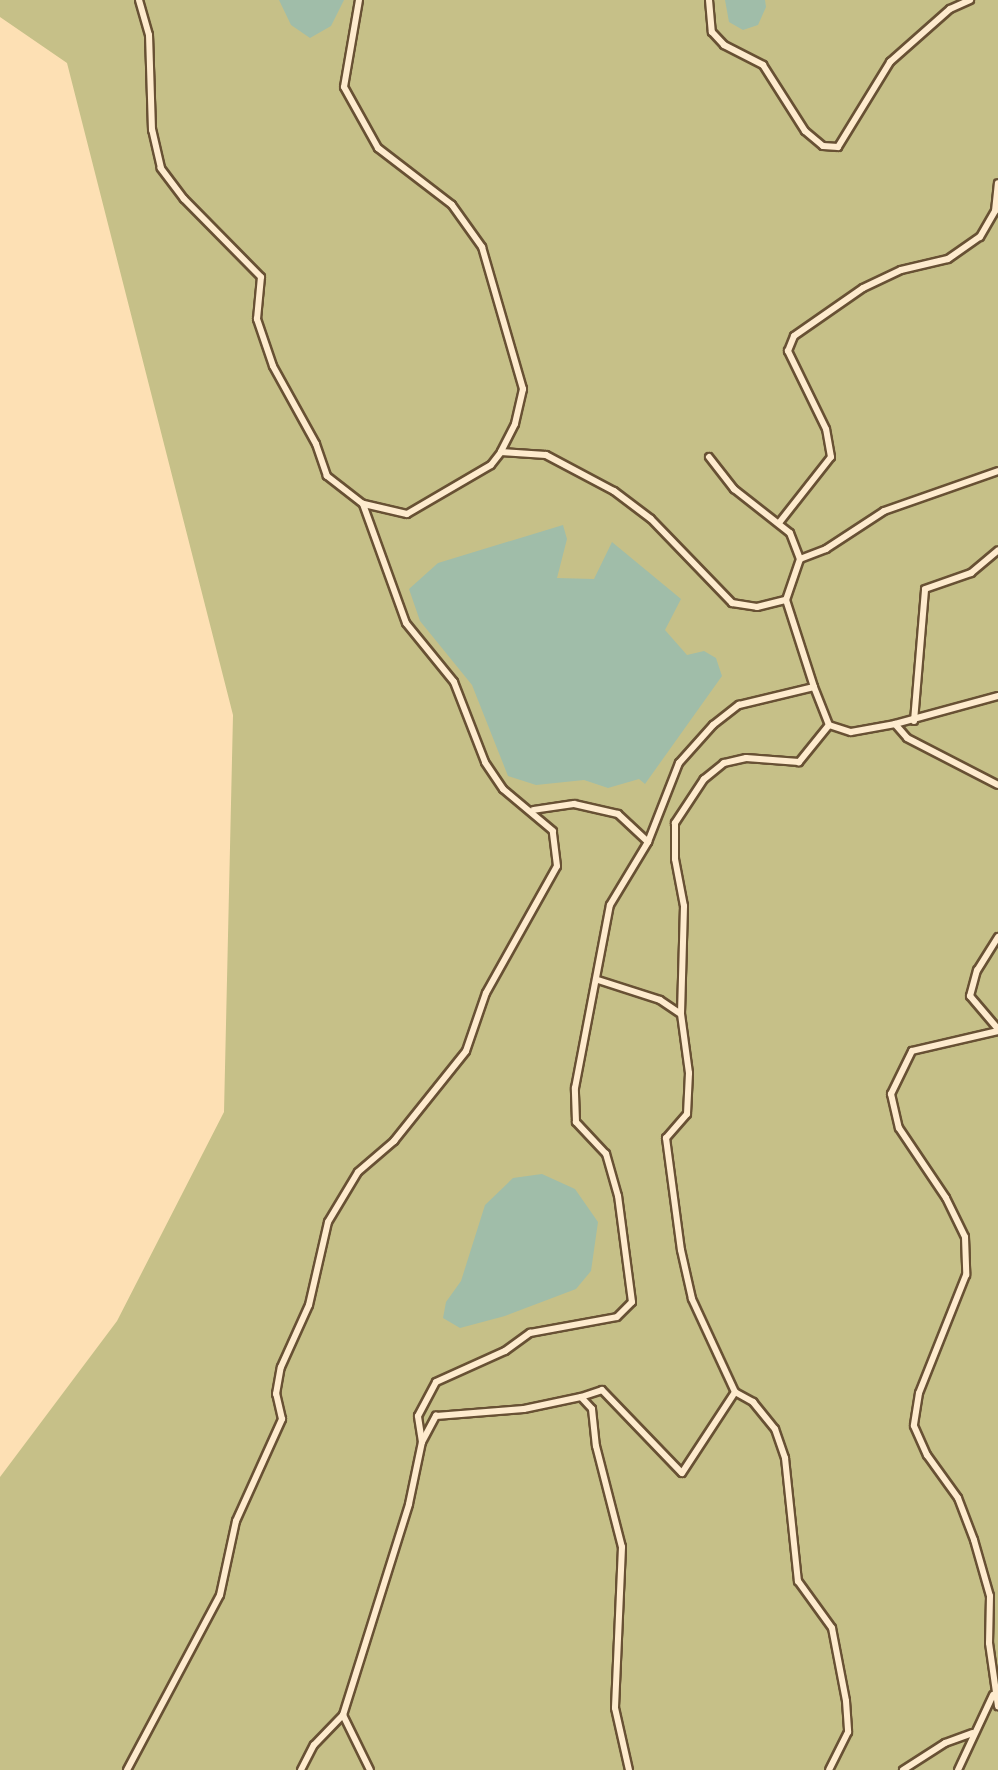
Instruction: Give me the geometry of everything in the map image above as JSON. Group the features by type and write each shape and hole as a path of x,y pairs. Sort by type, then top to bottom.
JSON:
{"lane":[{"path":"139,0 150,35 152,130 161,168 184,198 262,277 257,319 273,366 316,444 327,476 362,504 407,514 491,466 515,424 523,389 482,248 452,205 378,148 344,86 359,0"},
{"path":"710,0 712,32 724,45 764,65 806,131 823,146 838,147 890,62 950,9 970,0"},
{"path":"779,524 831,458 826,429 788,351 794,336 864,288 901,270 948,258 980,238 995,211 998,183"},
{"path":"501,452 546,455 614,491 651,519 732,604 757,608 786,600"},
{"path":"709,458 734,489 790,532 800,559 786,600 829,725"},
{"path":"800,559 826,549 884,510 998,471"},
{"path":"127,1770 220,1595 236,1520 282,1418 276,1394 281,1367 309,1305 328,1222 358,1172 394,1142 466,1050 486,992 557,866 554,831 504,790 494,776 454,682 406,624 362,504"},
{"path":"914,721 926,589 971,574 998,550"},
{"path":"422,1442 418,1416 436,1382 505,1352 530,1332 616,1317 632,1302 618,1196 606,1154 576,1122 575,1088 610,906 648,842 679,762 713,725 739,704 814,686"},
{"path":"829,725 851,732 914,721 998,696"},
{"path":"895,724 907,738 998,785"},
{"path":"829,725 799,762 746,758 724,763 704,780 675,823 674,859 684,906 681,1014 689,1073 687,1114 666,1138 692,1300 735,1392 753,1402 775,1430 786,1458 798,1582 832,1628 848,1732 829,1770"},
{"path":"532,810 574,804 618,814 648,842"},
{"path":"998,937 977,970 970,996 998,1030 912,1051 890,1094 899,1128 946,1198 965,1237 966,1275 919,1393 914,1426 927,1455 958,1498 974,1540 990,1596 993,1694 998,1706"},
{"path":"598,980 660,1000 681,1014"},
{"path":"301,1770 314,1745 343,1715 409,1504 422,1442 436,1416 524,1409 602,1390 682,1474 735,1392"},
{"path":"581,1397 592,1409 596,1446 622,1547 614,1708 629,1770"},
{"path":"958,1770 993,1694"},
{"path":"343,1715 370,1770"},
{"path":"904,1770 945,1743 974,1732"}],"shaded area":[{"path":"0,0 998,0 998,1770 0,1770 0,1477 117,1321 224,1112 233,715 67,63 0,17"},
{"path":"279,0 344,0 331,26 310,38 291,25"},
{"path":"725,0 765,0 766,7 758,25 743,30 729,22"},
{"path":"563,525 567,539 557,578 594,579 612,542 681,599 665,630 687,655 704,651 716,658 722,676 645,784 639,779 608,788 584,780 536,785 508,776 472,685 420,621 409,589 438,563"},
{"path":"542,1174 575,1189 598,1222 591,1271 576,1289 505,1316 460,1328 443,1318 446,1302 461,1281 485,1205 513,1178"}]}
